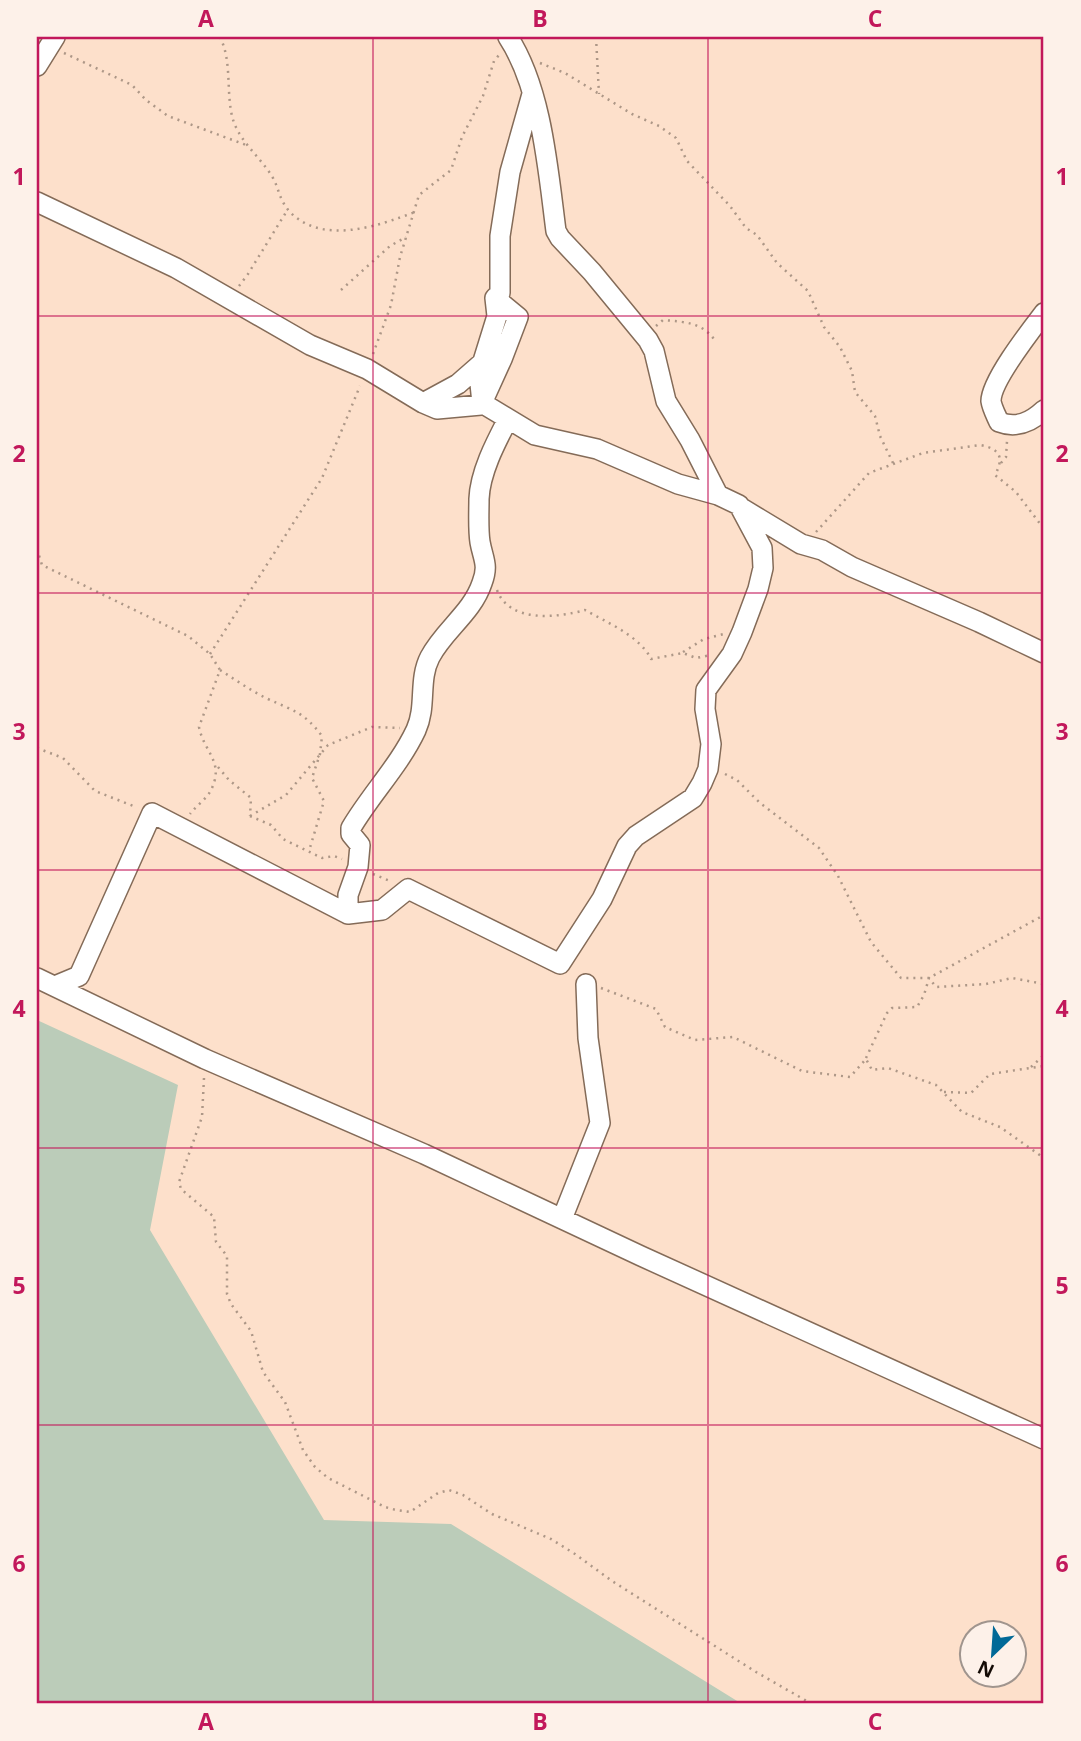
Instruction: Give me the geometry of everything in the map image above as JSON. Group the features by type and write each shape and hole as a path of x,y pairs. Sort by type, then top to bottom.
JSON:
{"street":[{"path":"37,66 52,41"},
{"path":"518,43 539,120 556,231 654,351 663,394 691,440 718,495"},
{"path":"46,982 79,976 152,813 348,914 382,910 408,889 560,964 602,899 627,846 636,836 693,798 708,769 711,744 704,701 710,681 727,661 742,632 763,568 762,548 740,505 718,495 678,484 597,449 547,439 482,403 479,383 482,363 497,316 495,299 500,293 500,236 510,172 532,93"},
{"path":"37,202 176,268 310,345 368,369 423,404 440,409 482,403 518,317 495,299"},
{"path":"1044,313 1022,341 992,394 993,407 999,422 1013,425 1027,423 1044,410"},
{"path":"423,404 458,384 482,363"},
{"path":"348,914 350,886 358,867 360,845 351,834 351,828 393,770 416,729 428,660 442,639 463,617 483,582 486,562 480,541 479,496 496,442 508,419"},
{"path":"741,509 801,544 822,550 852,567 1044,653"},
{"path":"46,982 205,1059 424,1154 1044,1440"},
{"path":"562,1219 600,1123 588,1038 586,984"}],"path":[{"path":"220,37 227,59 232,117 246,145 273,178 279,197 288,209 300,219 330,230 366,228 415,212"},
{"path":"596,37 599,94"},
{"path":"52,41 132,85 146,100 168,116 246,145"},
{"path":"210,654 322,478 368,369 391,305 406,237 421,192 452,170 462,137 482,96 494,61 518,43 565,74 676,138 687,161 730,206 746,228 757,235 777,263 808,291 824,327 840,347 852,371 857,397 875,415 880,436 893,463"},
{"path":"220,295 239,286 288,209"},
{"path":"341,290 390,246 406,237"},
{"path":"646,338 663,320 689,323 707,329 716,342"},
{"path":"999,422 1008,446 1006,457 995,475 1016,492 1044,529"},
{"path":"801,544 822,527 869,473 893,463 923,453 980,446 993,449 1001,458 1001,463"},
{"path":"37,549 42,565"},
{"path":"486,562 499,597 508,607 518,612 568,615 585,610 647,649 651,659 680,654 704,639 742,632"},
{"path":"37,566 42,565 188,636 210,654 220,670 267,699 297,710 313,725 322,736 320,754 312,778 324,801 309,851"},
{"path":"680,654 698,658 711,655 727,661"},
{"path":"220,670 199,727 217,765 229,780 251,798 250,816"},
{"path":"250,816 286,795 328,745 372,727 416,729"},
{"path":"37,748 63,758 95,791 152,813"},
{"path":"181,828 209,792 217,765"},
{"path":"708,769 737,780 760,803 819,848 838,876 871,942 901,978 929,978 1044,915"},
{"path":"250,816 271,825 283,839 322,858 334,856 408,889"},
{"path":"929,978 936,987 986,984 1012,978 1044,984"},
{"path":"586,984 607,989 656,1009 665,1027 695,1040 733,1037 807,1073 850,1077 866,1059 887,1013 892,1008 917,1007 929,978"},
{"path":"1030,1068 1044,1055"},
{"path":"205,1059 202,1117 179,1182 181,1189 214,1217 216,1242 227,1256 227,1294 231,1304 251,1331 263,1372 285,1402 303,1450 315,1467 328,1478 385,1507 397,1510 410,1511 438,1493 449,1490 464,1495 492,1514 551,1539 575,1553 612,1581 768,1680 812,1704"},
{"path":"866,1059 872,1070 888,1068 932,1083 962,1112 1000,1127 1044,1158"},
{"path":"944,1092 971,1093 990,1074 1044,1066"}],"green space":[{"path":"37,1020 178,1085 150,1230 324,1520 451,1524 742,1704 37,1704"}]}
